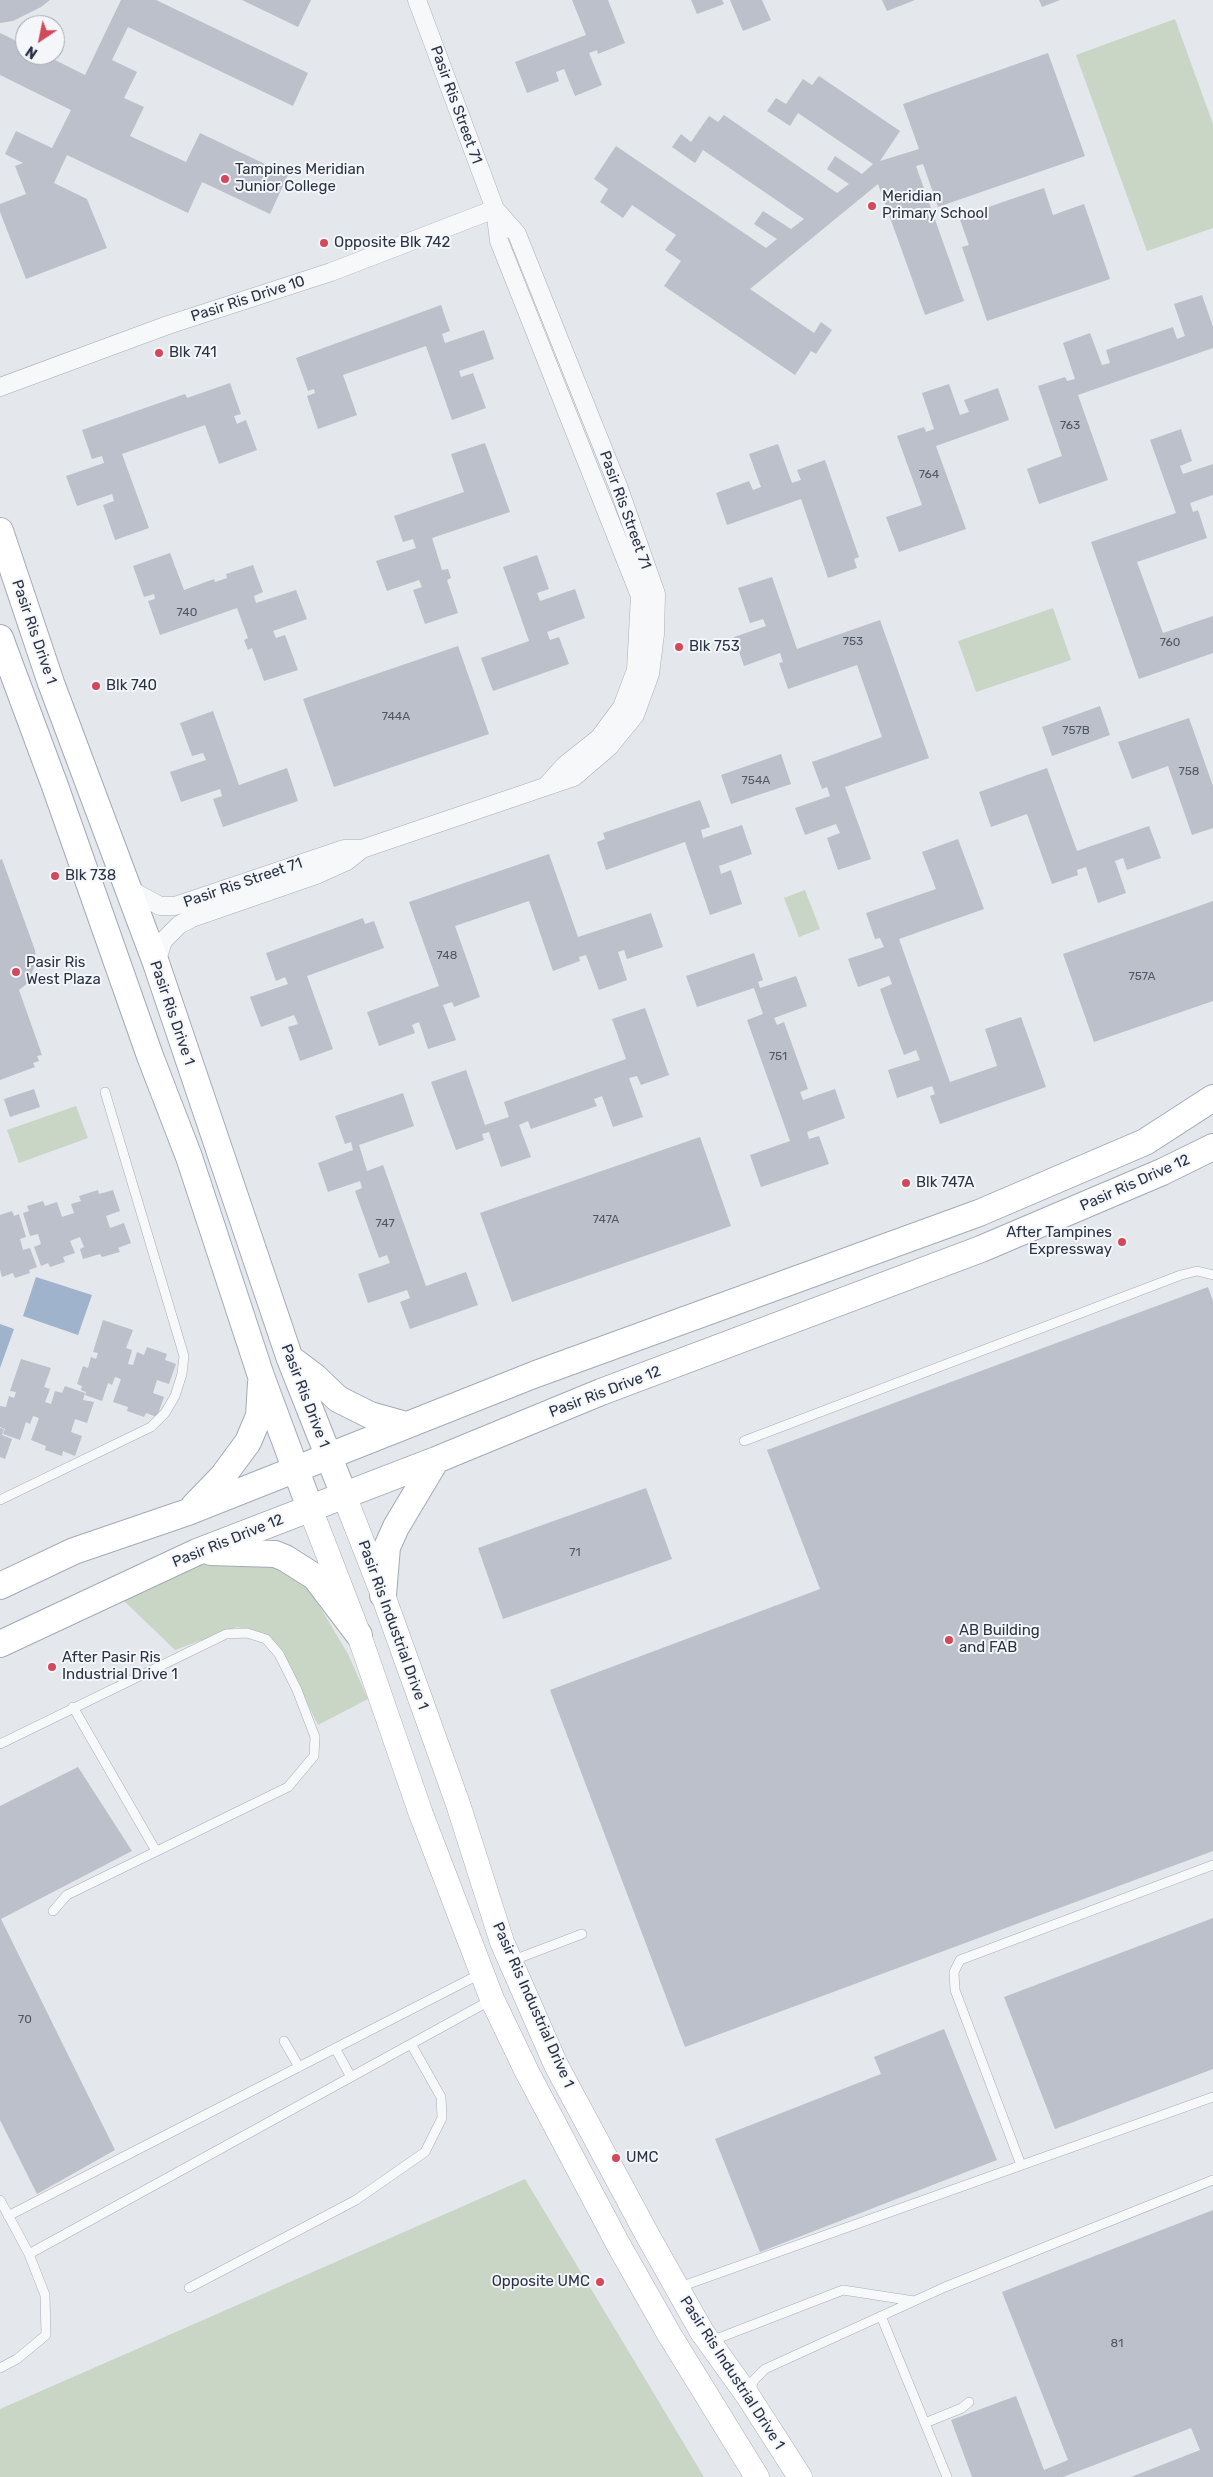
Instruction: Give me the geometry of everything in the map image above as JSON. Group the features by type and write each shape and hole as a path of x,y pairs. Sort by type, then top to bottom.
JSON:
{"main road":[{"name":"Pasir Ris Drive 1","path":"0,531 51,683 156,963 290,1359 344,1495"},
{"path":"0,638 55,786 150,1056 189,1157 261,1376 310,1508"},
{"path":"0,1586 74,1551 188,1512 327,1455 536,1374 978,1213 1145,1142 1213,1098"},
{"name":"Pasir Ris Drive 12","path":"0,1644 198,1552 436,1460 601,1392 981,1249 1162,1172 1213,1147"},
{"path":"290,1359 315,1377 338,1399 370,1415 406,1425"},
{"path":"188,1512 223,1476 248,1442 259,1416 261,1376"},
{"path":"383,1595 387,1547 396,1527 436,1460"},
{"name":"Pasir Ris Industrial Drive 1","path":"344,1495 383,1595 458,1804 502,1942 556,2065 677,2288 703,2351 748,2396 800,2477"},
{"name":"Pasir Ris Industrial Drive 1","path":"310,1508 358,1635 421,1814 492,1999 527,2072 618,2244 669,2334 757,2477"},
{"path":"198,1552 276,1554 285,1558 315,1577 358,1635"},
{"path":"492,1999 506,1987 511,1961"},
{"path":"703,2351 712,2387 730,2434"}],"street":[{"name":"Pasir Ris Street 71","path":"127,888 160,906 175,906 344,849 362,849 574,777 609,747 635,715 650,674 655,634 656,594 618,486 517,234 495,209 417,0"},
{"name":"Pasir Ris Drive 10","path":"0,387 168,325 331,272 495,209"},
{"name":"Pasir Ris Street 71","path":"156,963 163,941 179,925 224,906 316,875 347,861 362,849"}],"lane":[{"path":"0,1500 151,1427 170,1405 182,1374 184,1356 105,1092"},
{"path":"744,1441 1181,1275 1197,1271 1213,1275"},
{"path":"0,1744 226,1634 247,1633 266,1638 279,1654 297,1690 315,1737 314,1756 288,1786 67,1895 53,1911"},
{"path":"73,1707 156,1851"},
{"path":"1021,2166 955,1990 954,1972 960,1960 1213,1865"},
{"path":"511,1961 582,1934"},
{"path":"8,2216 482,1973"},
{"path":"29,2254 492,1999"},
{"path":"284,2041 299,2068"},
{"path":"189,2288 356,2200 426,2152 442,2118 441,2097 412,2044"},
{"path":"335,2048 351,2077"},
{"path":"677,2288 1213,2097"},
{"path":"748,2396 754,2380 765,2369 914,2301 1213,2180"},
{"path":"0,2200 29,2254 45,2295 46,2335 17,2360 0,2368"},
{"path":"703,2351 843,2290 914,2301"},
{"path":"881,2316 947,2477"},
{"path":"925,2423 962,2408 969,2402"}],"green space":[{"path":"1175,19 1213,124 1213,228 1147,251 1076,55"},
{"path":"1053,608 1071,660 976,692 958,641"},
{"path":"805,890 820,929 799,937 784,898"},
{"path":"76,1106 88,1138 19,1163 7,1130"},
{"path":"207,1558 268,1558 305,1582 348,1654 368,1699 318,1725 279,1647 264,1633 237,1627 175,1650 121,1598"},
{"path":"525,2179 704,2477 0,2477 0,2409"}],"water":[{"path":"36,1277 92,1295 78,1335 23,1316"},
{"path":"0,1324 14,1329 0,1368"}],"building":[{"path":"0,0 50,0 25,15 15,15 15,20 13,21 0,23"},
{"path":"121,0 156,0 308,73 293,106 128,27 112,60 137,72 124,98 144,107 130,136 186,162 200,133 288,175 270,214 202,182 188,213 67,155 54,183 87,199 107,248 26,279 0,212 0,204 26,194 15,166 23,163 5,154 16,131 52,148 71,110 0,75 0,33 15,40 15,65 65,65 85,75"},
{"path":"242,0 311,0 298,27"},
{"path":"572,0 608,0 625,43 598,54 597,50 589,53 602,85 575,96 564,69 556,72 559,81 527,93 515,62 586,35"},
{"path":"691,0 722,0 724,4 697,14"},
{"path":"730,0 762,0 771,20 743,31"},
{"path":"882,0 915,0 887,11"},
{"path":"1039,0 1060,0 1042,7"},
{"path":"1048,53 1085,156 938,207 923,164 916,166 964,301 925,315 878,184 750,289 814,333 821,322 832,330 816,354 811,351 795,375 664,286 681,261 665,250 676,235 632,205 623,218 600,202 608,189 594,179 616,146 766,248 777,239 754,224 763,211 791,229 804,219 703,150 695,163 672,147 681,134 691,142 709,116 718,122 724,115 837,193 849,184 827,169 835,156 862,174 873,164 798,113 790,126 767,111 776,98 786,104 803,79 812,85 819,76 900,131 880,161 919,149 903,104"},
{"path":"1044,188 1053,215 1084,204 1110,279 987,321 962,247 969,245 959,217"},
{"path":"1202,295 1213,327 1213,348 1078,395 1108,480 1039,504 1027,469 1062,456 1038,386 1065,377 1067,381 1075,379 1063,343 1090,333 1102,365 1110,363 1106,350 1173,327 1177,339 1185,336 1174,304"},
{"path":"441,305 450,331 442,334 445,343 484,330 494,359 459,371 461,377 473,373 486,408 452,420 426,346 343,375 357,415 318,429 307,396 315,393 314,389 308,391 296,358"},
{"path":"230,383 241,414 234,416 237,424 246,420 257,450 219,464 205,425 122,454 149,528 115,540 103,505 114,501 112,494 77,506 66,476 104,463 102,456 92,459 82,430 185,394 187,398"},
{"path":"949,384 960,415 969,412 964,400 998,388 1009,420 936,446 966,529 899,552 886,517 922,505 897,436 924,427 926,432 934,429 922,393"},
{"path":"1181,429 1192,461 1180,466 1183,474 1213,464 1213,495 1190,503 1193,512 1198,510 1207,538 1137,562 1163,633 1213,616 1213,653 1139,679 1091,542 1176,513 1150,440"},
{"path":"485,443 510,512 432,538 442,570 448,569 451,578 447,580 458,613 425,624 413,590 422,587 419,580 387,591 376,561 416,548 413,539 403,542 394,516 464,492 451,454"},
{"path":"778,444 792,483 801,480 797,470 825,460 859,557 854,559 857,568 828,578 801,499 727,525 716,493 749,481 753,490 761,487 749,454"},
{"path":"170,553 184,590 214,579 215,582 227,578 226,574 253,565 263,592 254,596 256,603 296,590 307,619 273,631 276,638 285,635 298,670 264,681 252,648 248,650 244,640 248,638 237,608 160,635 148,601 155,599 154,594 144,597 133,566"},
{"path":"537,555 549,589 537,593 540,601 575,589 585,618 547,632 550,640 559,637 569,664 493,691 481,658 529,641 503,567"},
{"path":"772,577 797,649 880,620 929,758 845,787 871,859 838,870 827,838 840,833 836,824 805,835 795,808 830,796 827,787 822,789 812,762 882,737 857,665 788,689 779,663 783,662 780,653 744,666 734,637 766,626 763,619 750,623 738,588"},
{"path":"458,646 489,734 334,787 303,699"},
{"path":"1100,706 1110,735 1052,756 1042,727"},
{"path":"213,711 239,785 287,768 298,801 223,827 213,799 222,796 220,789 181,802 170,772 206,760 203,753 192,756 180,723"},
{"path":"1189,718 1213,786 1213,828 1192,835 1168,766 1132,779 1118,742"},
{"path":"781,754 791,784 731,804 721,775"},
{"path":"1047,768 1077,851 1149,826 1161,858 1127,870 1123,858 1115,861 1126,893 1098,903 1086,867 1077,870 1078,875 1052,884 1027,814 991,827 979,792"},
{"path":"700,800 710,827 701,830 703,838 742,825 752,854 719,866 721,874 731,870 742,904 710,915 685,842 606,870 597,842 605,839 603,833"},
{"path":"958,839 984,909 899,939 950,1082 997,1066 985,1029 1021,1017 1046,1087 940,1124 930,1096 935,1094 932,1086 897,1098 888,1070 920,1060 916,1050 904,1055 892,1023 880,989 892,984 889,976 858,987 848,959 884,947 880,938 875,939 866,913 936,889 922,852"},
{"path":"549,854 578,937 651,913 663,947 627,959 624,950 618,952 627,980 599,990 586,955 579,957 580,961 553,971 529,901 455,926 480,997 454,1007 452,1002 443,1005 456,1040 428,1049 419,1022 412,1025 415,1033 379,1046 367,1012 439,986 409,902"},
{"name":"Pasir Ris West Plaza","path":"2,859 35,950 36,962 28,983 19,990 42,1055 37,1056 39,1061 33,1063 35,1067 0,1080 0,860"},
{"path":"1213,901 1213,1001 1094,1042 1063,954"},
{"path":"363,918 365,924 374,921 384,948 307,976 333,1049 300,1061 288,1027 298,1024 294,1015 261,1027 250,997 288,984 285,977 276,981 266,953"},
{"path":"754,953 763,980 758,982 760,988 796,976 807,1006 774,1018 777,1025 784,1022 808,1089 800,1092 803,1100 835,1089 845,1118 807,1132 809,1139 819,1136 829,1164 761,1187 750,1155 790,1141 747,1020 763,1014 754,988 697,1007 686,976"},
{"path":"645,1008 669,1075 641,1085 637,1076 629,1078 643,1117 613,1127 602,1096 594,1099 597,1106 531,1129 528,1121 519,1125 531,1157 501,1167 489,1132 482,1134 484,1140 456,1150 431,1082 466,1070 485,1125 509,1117 504,1102 626,1059 612,1019"},
{"path":"34,1089 40,1107 10,1117 4,1099"},
{"path":"403,1093 414,1126 359,1145 367,1171 383,1165 426,1286 466,1272 478,1305 410,1329 400,1302 410,1298 407,1290 368,1303 358,1274 390,1263 387,1255 379,1258 355,1191 362,1188 360,1181 328,1192 318,1163 353,1150 351,1142 345,1144 335,1116"},
{"path":"700,1137 731,1226 512,1302 480,1213"},
{"path":"98,1190 99,1194 113,1190 120,1211 106,1216 110,1228 124,1223 131,1243 118,1248 120,1252 102,1257 100,1254 83,1259 80,1249 84,1247 80,1237 70,1241 75,1253 63,1257 65,1262 50,1267 48,1263 41,1266 34,1247 41,1244 38,1234 30,1236 23,1213 29,1211 27,1206 43,1201 45,1206 57,1202 62,1217 74,1213 71,1204 81,1201 79,1196"},
{"path":"12,1211 14,1216 19,1214 26,1237 20,1239 23,1250 30,1248 37,1267 29,1270 30,1273 15,1278 13,1273 2,1277 0,1270 0,1215"},
{"name":"AB Building and FAB","path":"1208,1287 1213,1301 1213,1851 685,2047 550,1690 820,1589 767,1450"},
{"path":"103,1320 133,1330 126,1348 132,1350 128,1364 133,1365 137,1352 144,1355 147,1347 167,1354 165,1360 176,1364 169,1384 157,1380 153,1393 164,1397 157,1417 146,1413 144,1417 127,1411 128,1407 113,1402 121,1379 115,1377 112,1385 108,1383 102,1401 85,1395 86,1392 81,1390 82,1386 77,1384 83,1366 88,1368 91,1357 96,1359 98,1353 93,1352"},
{"path":"21,1359 51,1368 44,1387 50,1389 45,1402 51,1404 55,1391 62,1393 65,1386 85,1393 83,1400 94,1402 87,1423 75,1419 71,1432 82,1436 75,1456 63,1451 62,1456 45,1450 46,1446 31,1440 39,1418 33,1416 30,1424 26,1422 20,1440 3,1434 5,1429 0,1427 0,1406 6,1407 9,1396 14,1398 16,1392 10,1391"},
{"path":"0,1428 4,1429 2,1435 12,1439 5,1459 0,1457"},
{"path":"646,1488 672,1559 503,1619 478,1548"},
{"path":"78,1767 132,1851 1,1919 115,2150 37,2194 0,2120 0,1806"},
{"path":"1213,1918 1213,2069 1055,2129 1004,1997"},
{"path":"944,2029 997,2160 760,2252 715,2139 881,2074 874,2057"},
{"path":"1213,2210 1213,2477 1131,2477 1200,2450 1191,2428 1063,2477 972,2477 951,2420 1016,2396 1044,2470 1068,2460 1002,2292"}],"place":[{"name":"Tampines Meridian Junior College","path":"225,179"},
{"name":"Meridian Primary School","path":"872,206"},
{"name":"Opposite Blk 742","path":"324,243"},
{"name":"Blk 741","path":"159,353"},
{"name":"Blk 753","path":"679,647"},
{"name":"Blk 740","path":"96,686"},
{"name":"Blk 738","path":"55,876"},
{"name":"Pasir Ris West Plaza","path":"16,972"},
{"name":"Blk 747A","path":"906,1183"},
{"name":"After Tampines Expressway","path":"1122,1242"},
{"name":"AB Building and FAB","path":"949,1640"},
{"name":"After Pasir Ris Industrial Drive 1","path":"52,1667"},
{"name":"UMC","path":"616,2158"},
{"name":"Opposite UMC","path":"600,2282"}]}
